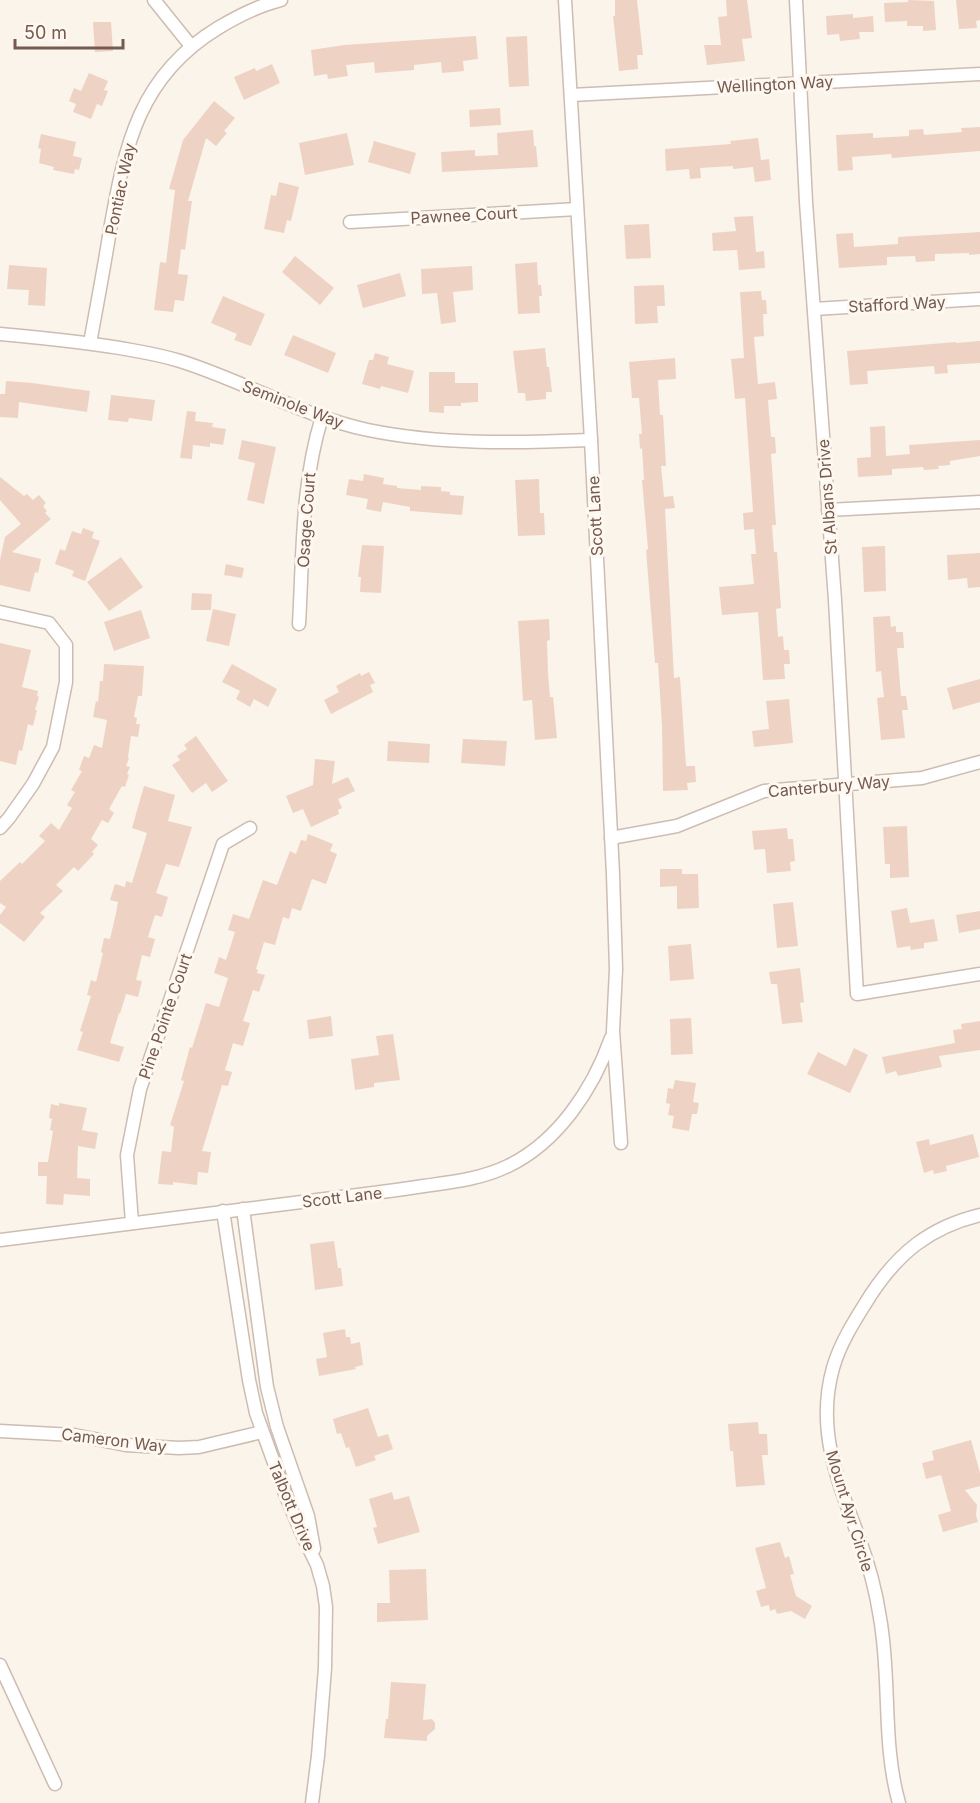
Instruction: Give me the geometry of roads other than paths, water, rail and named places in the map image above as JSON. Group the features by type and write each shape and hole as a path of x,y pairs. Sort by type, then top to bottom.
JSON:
{"street":[{"path":"154,0 191,46"},
{"name":"Pontiac Way","path":"90,343 130,136 157,84 172,64 191,46 242,14 256,7 281,0"},
{"name":"Scott Lane","path":"565,0 591,440 611,838 616,969 613,1031 621,1143"},
{"name":"St Albans Drive","path":"796,0 806,202 835,600 857,994 980,974"},
{"name":"Wellington Way","path":"571,95 980,74"},
{"name":"Pawnee Court","path":"350,222 577,209"},
{"name":"Stafford Way","path":"814,309 980,299"},
{"name":"Seminole Way","path":"0,334 90,343 177,360 322,417 388,434 435,439 528,442 591,440"},
{"name":"Osage Court","path":"299,624 306,496 312,453 322,417"},
{"path":"828,510 980,502"},
{"path":"0,612 49,623 66,645 66,682 53,747 33,784 0,828"},
{"name":"Canterbury Way","path":"611,838 677,826 764,791 922,778 980,762"},
{"name":"Pine Pointe Court","path":"132,1223 127,1155 140,1089 223,844 250,828"},
{"name":"Scott Lane","path":"0,1240 456,1181 491,1173 508,1166 539,1146 570,1112 596,1074 613,1031"},
{"path":"243,1209 267,1387 277,1427 308,1516 317,1564"},
{"name":"Talbott Drive","path":"223,1211 256,1413 297,1523 317,1564 323,1586 326,1627 322,1711 312,1803"},
{"name":"Mount Ayr Circle","path":"899,1803 892,1770 885,1647 867,1562 832,1462 826,1414 828,1390 833,1367 842,1345 865,1303 895,1263 914,1245 935,1231 958,1220 980,1215"},
{"name":"Cameron Way","path":"0,1431 74,1435 126,1445 179,1448 198,1447 262,1432"},
{"path":"0,1665 55,1784"}]}
